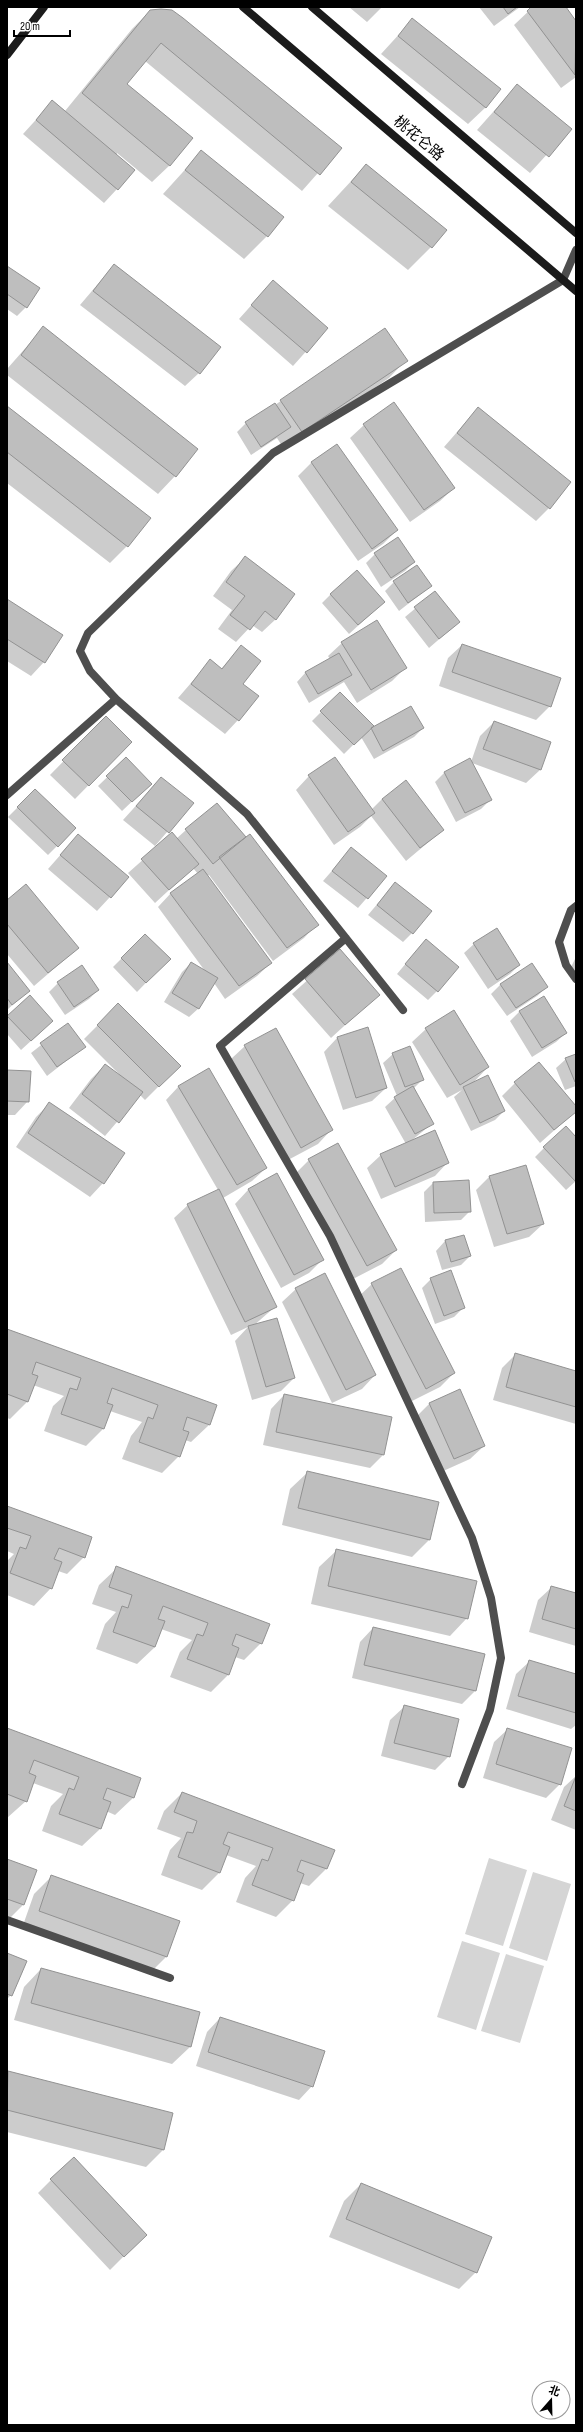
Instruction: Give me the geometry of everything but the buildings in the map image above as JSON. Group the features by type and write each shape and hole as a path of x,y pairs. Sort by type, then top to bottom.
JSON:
{"main road":[{"path":"7,55 44,7"},
{"name":"桃花仑路","path":"243,7 576,291"},
{"name":"桃花仑路","path":"312,7 576,233"}],"street":[{"path":"403,1010 247,814 116,699 90,671 80,651 88,633 273,453 563,280 576,250"},
{"path":"7,795 116,699"},
{"path":"576,906 571,910 559,942 566,965 576,979"},
{"path":"346,938 220,1046 330,1236 472,1538 491,1598 501,1658 490,1710 462,1784"},
{"path":"7,1920 170,1978"}],"shaded area":[{"path":"489,1858 527,1870 503,1946 465,1934"},
{"path":"533,1872 571,1884 547,1961 509,1948"},
{"path":"462,1941 500,1953 476,2030 437,2017"},
{"path":"506,1954 544,1966 520,2043 481,2031"}]}
